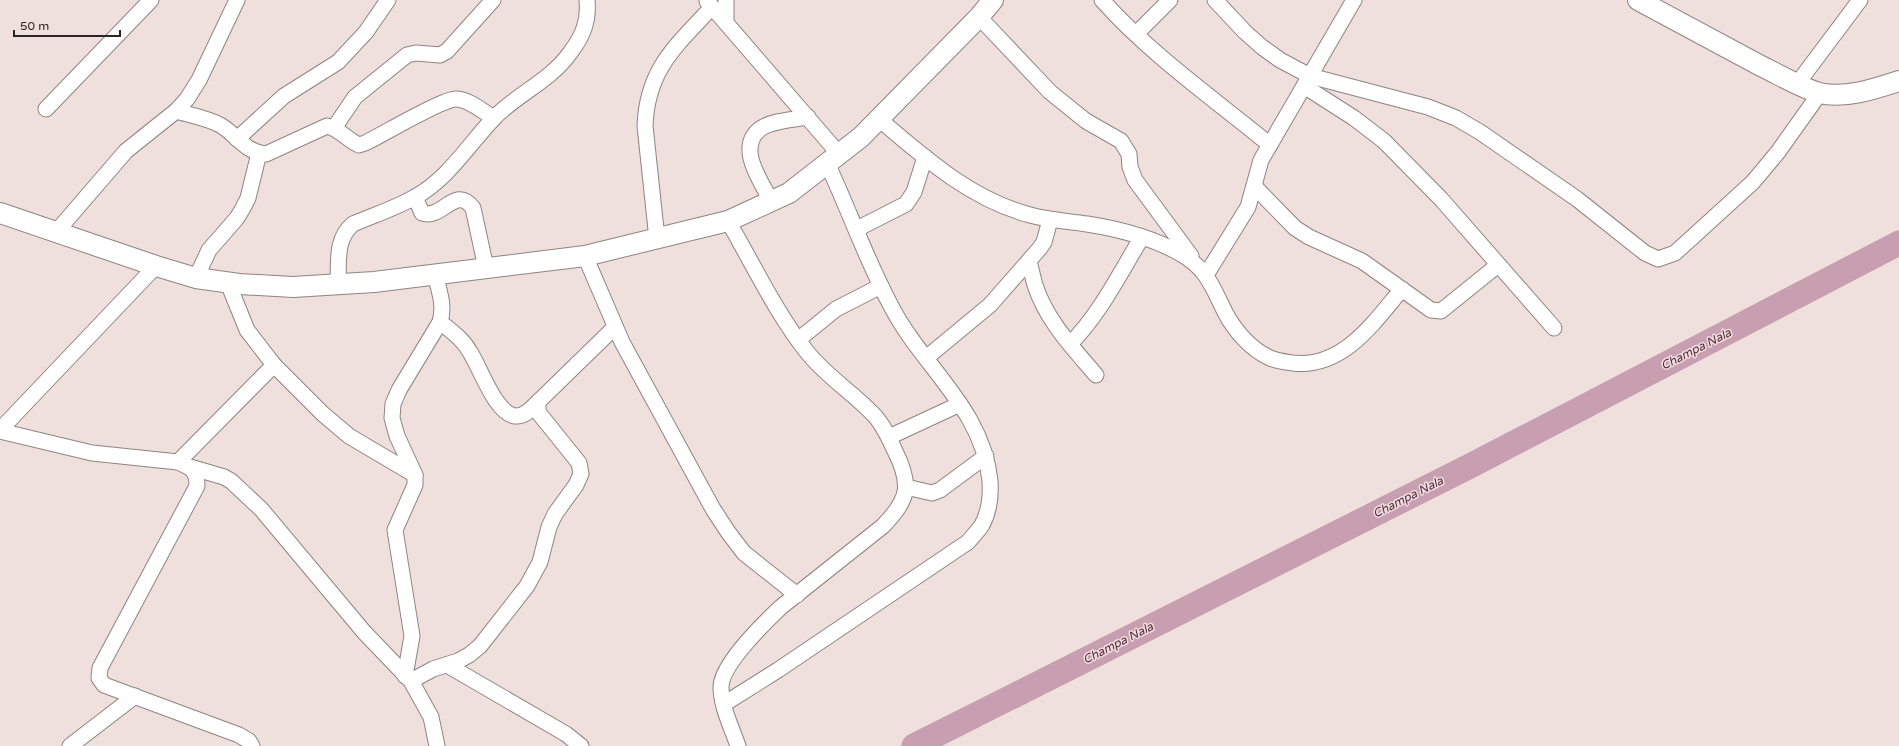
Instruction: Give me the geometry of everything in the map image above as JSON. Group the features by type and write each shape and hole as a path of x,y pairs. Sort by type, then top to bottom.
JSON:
{"main road":[{"path":"1,215 57,231 156,266 196,278 228,283 293,286 338,284 585,256 728,221 789,193 861,138 979,17 993,0"},
{"path":"1638,0 1797,84 1820,93 1842,95 1878,88 1899,81"}],"street":[{"path":"46,109 151,0"},
{"path":"237,139 284,96 338,62 366,32 388,0"},
{"path":"334,128 355,97 407,55 416,53 440,55 447,51 493,0"},
{"path":"338,284 340,245 342,236 347,229 353,224 415,197 444,174 494,118 505,108 547,77 570,54 586,26 588,11 587,0"},
{"path":"726,0 726,23"},
{"path":"1102,0 1136,34 1270,144"},
{"path":"1136,34 1170,0"},
{"path":"1215,0 1244,32 1384,141 1441,199 1554,328"},
{"path":"1206,275 1248,207 1261,160 1354,0"},
{"path":"1797,84 1860,0"},
{"path":"57,231 126,151 176,111 187,99 199,80 232,1"},
{"path":"657,239 646,132 646,108 650,88 670,53 709,4 808,117 833,158 857,229 881,286 903,327 960,404 972,424 986,456 990,488 988,508 981,526 968,542 778,670 724,704"},
{"path":"979,17 1050,92 1086,121 1121,141 1129,154 1130,167 1135,180 1206,275 1217,292 1226,314 1236,331 1269,358 1294,363 1320,362 1343,351 1359,339 1402,289"},
{"path":"1307,81 1428,107 1456,118 1480,132 1577,199 1645,253 1658,259 1675,253 1753,182 1778,152 1820,93"},
{"path":"176,111 219,124 251,150 266,154 327,126 334,128 359,145 366,143 440,104 457,99 472,104 494,118"},
{"path":"771,201 754,166 749,151 751,139 761,128 776,123 808,117"},
{"path":"879,119 956,182 1006,207 1050,220 1087,224 1142,237 1168,248 1196,263"},
{"path":"196,278 209,250 237,218 243,208 248,198 259,153"},
{"path":"857,229 906,204 914,192 925,157"},
{"path":"1254,186 1300,231 1316,241 1362,261 1431,310 1441,311 1498,265"},
{"path":"415,197 422,213 429,215 436,213 454,201 462,199 469,203 473,208 486,268"},
{"path":"926,358 990,305 1044,242 1050,220"},
{"path":"728,221 798,340 824,370 874,416 889,437 905,473 906,487 903,500 896,513 883,526 797,595 766,622 729,666 721,686 724,704 738,746"},
{"path":"1070,344 1080,334 1100,308 1142,237"},
{"path":"585,256 615,327 713,510 744,552 797,595"},
{"path":"1029,261 1035,286 1041,301 1059,331 1096,375"},
{"path":"156,266 0,430 92,453 184,465 224,477 240,488 261,509 364,632 408,678 431,717 437,746"},
{"path":"408,678 412,636 395,530 415,486 415,475 397,436 392,418 393,404 408,375 440,322 443,312 442,301 435,274"},
{"path":"228,283 247,330 274,365 323,414 350,436 415,475"},
{"path":"798,340 836,309 881,286"},
{"path":"440,322 463,341 471,352 495,399 510,414 516,416 523,415 528,412 615,327"},
{"path":"184,465 274,365"},
{"path":"408,678 446,665 469,655 480,646 527,586 540,562 549,526 555,514 576,485 581,474 579,463 538,412 538,402"},
{"path":"889,437 960,404"},
{"path":"906,487 932,493 940,490 986,456"},
{"path":"184,465 197,477 197,486 100,668 99,678 104,685 239,735 248,741 252,746"},
{"path":"446,665 566,734 581,746"},
{"path":"70,746 135,696"}],"waterway":[{"name":"Champa Nala","path":"914,746 1472,465 1899,243"}]}
